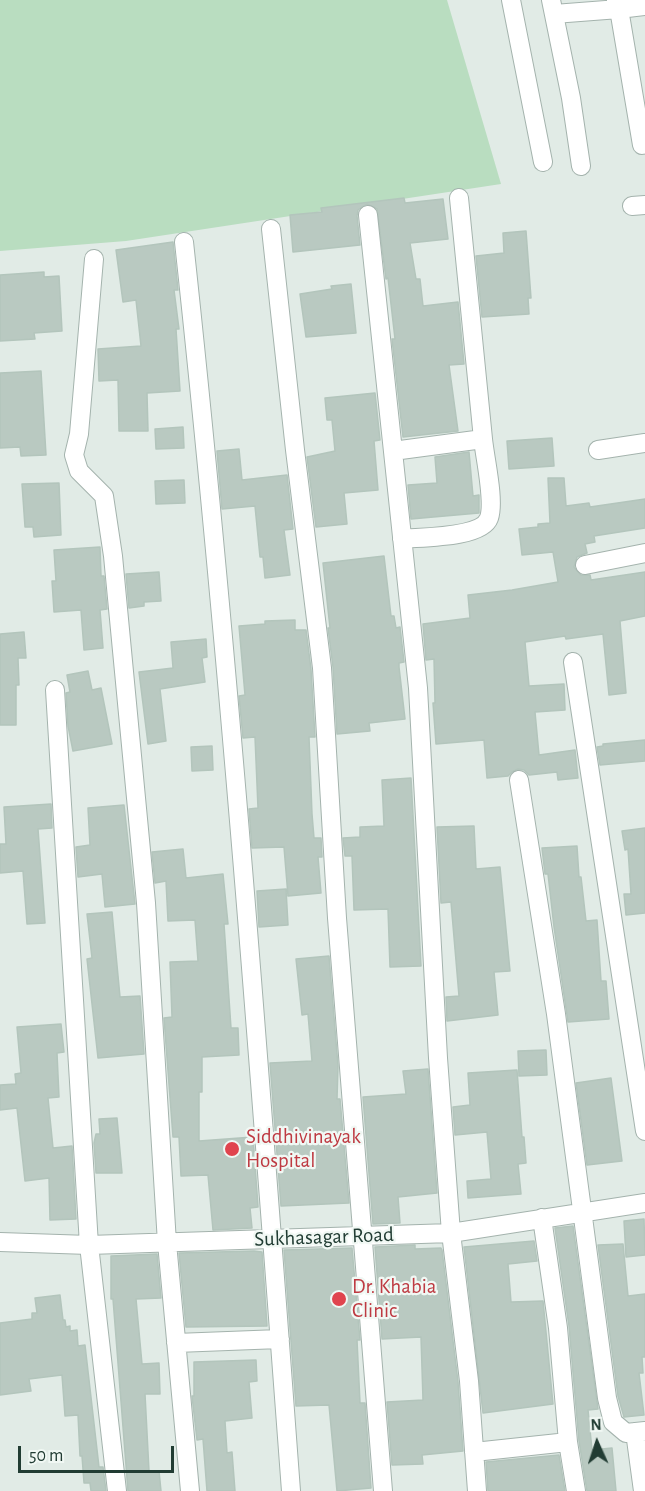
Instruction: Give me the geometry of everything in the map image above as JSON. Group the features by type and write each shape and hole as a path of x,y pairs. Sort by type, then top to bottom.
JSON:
{"street":[{"path":"511,0 543,162"},
{"path":"618,4 642,145"},
{"path":"581,166 571,98 552,7 618,4 645,6"},
{"path":"402,539 464,533 481,528 489,520 491,503 459,198"},
{"path":"368,215 418,688 438,1058 451,1233 469,1381 477,1491"},
{"path":"271,229 322,668 337,918 383,1491"},
{"path":"184,242 209,471 230,703 291,1491"},
{"path":"94,259 79,434 74,455 79,471 104,496 112,556 146,903 167,1243 190,1491"},
{"path":"393,452 483,440"},
{"path":"598,450 645,443"},
{"path":"585,565 645,553"},
{"path":"573,662 645,1131"},
{"path":"55,690 89,1245 117,1491"},
{"path":"519,780 556,1014 607,1398 613,1422 626,1433 640,1432 643,1491"},
{"name":"Sukhasagar Road","path":"0,1242 89,1245 451,1233 645,1203"},
{"path":"542,1218 558,1328 568,1442 576,1491"},
{"path":"176,1343 280,1339"},
{"path":"474,1452 568,1442"}],"green space":[{"path":"0,0 447,0 501,184 126,241 0,251"}],"building":[{"path":"404,198 405,203 443,199 448,239 410,243 416,279 420,279 423,306 458,302 464,364 449,365 458,431 403,437 392,339 395,339 377,209 367,204 358,210 360,245 293,252 290,215 322,212 321,208"},
{"path":"526,231 531,298 528,298 529,314 482,317 476,256 504,253 503,233"},
{"path":"173,242 178,290 174,290 179,329 176,329 180,391 147,393 148,431 119,431 118,380 99,381 98,349 141,346 136,300 123,302 116,250"},
{"path":"44,272 44,277 59,276 62,331 34,333 35,339 0,341 0,275"},
{"path":"351,284 356,333 306,337 300,294 332,289 331,286"},
{"path":"41,371 46,455 21,456 20,447 0,448 0,373"},
{"path":"375,393 380,440 374,441 378,490 344,493 347,524 316,527 307,457 335,451 332,420 327,420 325,398"},
{"path":"183,427 184,448 156,449 155,429"},
{"path":"552,438 554,466 509,469 507,441"},
{"path":"239,449 242,480 287,475 293,529 284,530 290,575 265,578 263,557 260,557 255,506 222,509 217,451"},
{"path":"469,452 473,496 479,495 479,513 411,519 408,485 437,483 435,457"},
{"path":"548,478 564,478 566,506 589,503 590,507 645,499 645,528 594,536 595,542 585,544 587,553 577,557 574,567 581,575 590,575 591,580 645,572 645,616 620,621 626,693 609,695 603,634 566,639 565,636 525,642 529,686 564,684 565,710 535,712 539,755 575,750 578,778 558,780 557,772 529,775 524,770 518,769 508,776 487,778 484,740 436,744 433,703 435,703 434,659 426,660 423,624 470,618 468,595 558,582 553,552 522,555 519,529 550,523"},
{"path":"184,480 185,503 156,504 155,481"},
{"path":"59,483 61,535 34,537 33,527 25,527 22,484"},
{"path":"100,547 101,576 104,576 107,609 100,610 103,648 84,650 81,610 54,612 52,581 56,581 54,550"},
{"path":"384,556 391,616 394,616 396,628 400,627 404,662 399,663 399,667 405,719 369,723 370,731 337,734 323,563"},
{"path":"159,572 161,601 144,602 144,606 129,608 126,574"},
{"path":"295,620 295,630 306,630 311,669 315,737 309,737 312,814 314,838 321,838 322,857 318,857 321,893 288,896 284,847 252,848 249,809 258,808 255,737 243,738 239,696 245,695 239,626 265,624 265,621"},
{"path":"24,632 26,658 18,658 19,685 16,685 16,725 0,725 0,634"},
{"path":"206,639 207,657 202,658 205,682 160,689 166,741 148,744 139,672 173,668 171,642"},
{"path":"88,671 92,690 101,688 112,744 73,751 68,726 66,693 70,692 67,675"},
{"path":"645,740 645,761 600,765 597,747 603,744"},
{"path":"212,746 213,770 192,771 191,747"},
{"path":"411,778 421,966 390,967 388,909 354,910 352,856 345,856 343,838 360,837 360,827 384,826 382,780"},
{"path":"51,804 52,828 38,829 45,923 27,924 23,871 0,873 0,844 6,844 4,807"},
{"path":"124,805 135,904 105,907 102,874 78,877 76,847 90,845 88,808"},
{"path":"474,826 476,869 500,867 510,971 494,972 498,1015 447,1021 446,997 459,996 451,902 441,903 437,827"},
{"path":"645,828 645,913 626,915 624,894 631,894 628,849 625,850 622,831"},
{"path":"577,846 586,921 597,920 601,981 606,981 609,1019 568,1022 548,874 545,874 542,848"},
{"path":"183,849 186,878 223,874 228,924 224,924 231,1028 238,1028 239,1055 202,1057 199,1141 253,1137 258,1207 250,1208 252,1228 213,1230 208,1175 181,1176 179,1137 173,1137 164,1018 172,1017 170,962 198,961 195,920 168,921 166,881 155,883 152,852"},
{"path":"286,889 288,925 259,927 257,891"},
{"path":"112,912 120,997 140,996 144,1054 98,1058 87,959 92,958 87,914"},
{"path":"329,956 338,1066 337,1099 340,1099 349,1203 281,1206 270,1063 312,1061 308,1014 302,1015 296,959"},
{"path":"61,1024 64,1052 57,1053 59,1097 48,1098 53,1148 72,1146 76,1219 50,1220 49,1178 25,1181 17,1108 0,1110 0,1085 16,1084 15,1074 21,1073 17,1027"},
{"path":"546,1050 547,1075 519,1076 518,1051"},
{"path":"428,1069 437,1193 398,1197 400,1223 373,1224 363,1097 406,1094 403,1071"},
{"path":"517,1070 526,1163 518,1164 521,1194 468,1198 467,1181 491,1179 487,1132 455,1135 453,1107 470,1105 468,1073"},
{"path":"611,1078 622,1161 587,1165 576,1083"},
{"path":"117,1118 122,1173 96,1173 94,1143 96,1134 100,1134 99,1119"},
{"path":"644,1219 645,1255 626,1257 624,1221"},
{"path":"573,1226 598,1409 588,1410 592,1450 612,1448 616,1491 587,1491 579,1441 569,1326 555,1228"},
{"path":"534,1241 537,1261 508,1264 511,1302 543,1301 553,1404 483,1413 464,1247"},
{"path":"623,1244 628,1296 645,1294 645,1357 642,1357 643,1373 639,1373 644,1415 624,1417 618,1396 598,1245"},
{"path":"415,1245 415,1249 441,1248 442,1250 458,1382 463,1451 422,1455 423,1464 392,1465 387,1402 423,1400 421,1337 382,1339 375,1247"},
{"path":"352,1248 360,1340 357,1340 360,1403 365,1403 371,1488 337,1491 329,1405 296,1406 284,1250"},
{"path":"262,1252 267,1326 186,1327 179,1253"},
{"path":"157,1254 161,1298 136,1299 142,1364 159,1363 160,1394 145,1394 149,1471 159,1471 161,1491 128,1491 113,1299 111,1299 111,1256"},
{"path":"60,1295 66,1327 70,1326 70,1331 77,1330 78,1346 85,1345 99,1467 103,1467 106,1491 91,1491 90,1483 84,1483 78,1415 65,1416 62,1375 29,1379 31,1391 0,1395 0,1323 32,1319 32,1313 37,1313 35,1298"},
{"path":"256,1360 257,1381 249,1382 252,1418 225,1421 227,1453 232,1452 235,1491 207,1491 203,1439 197,1440 192,1396 194,1396 194,1362"},
{"path":"559,1455 565,1491 488,1491 486,1462"}],"place":[{"name":"Siddhivinayak Hospital","path":"232,1149"},
{"name":"Dr. Khabia Clinic","path":"339,1299"}]}
